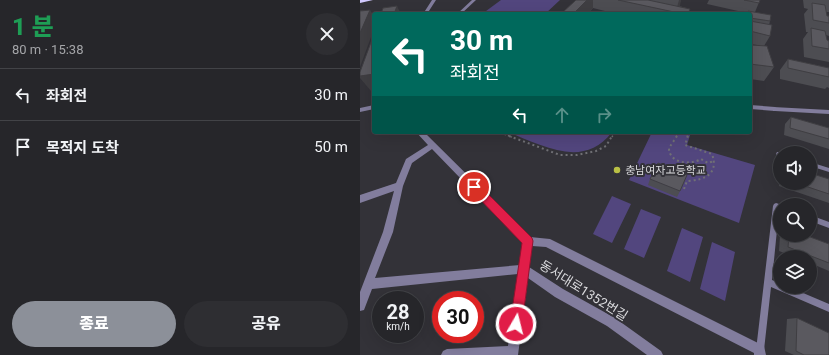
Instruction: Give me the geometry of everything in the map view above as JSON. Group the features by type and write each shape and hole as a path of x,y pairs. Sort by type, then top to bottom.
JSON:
{"main road":[{"path":"360,1 370,0"}],"street":[{"path":"426,12 434,0"},
{"path":"360,110 372,107"},
{"path":"775,109 829,112"},
{"path":"422,134 528,241 547,242 760,353"},
{"path":"360,306 370,284 388,232 399,186 410,161 433,145"},
{"path":"360,199 399,186"},
{"path":"447,355 512,353 528,241"},
{"name":"동서대로1352번길","path":"370,284 524,269 559,293 611,322 657,355"}],"lane":[{"path":"461,12 474,0"},
{"path":"752,107 775,109"},
{"path":"817,166 829,170"},
{"path":"817,221 829,225"},
{"path":"760,353 773,234"},
{"path":"768,282 829,308"}],"path":[{"path":"503,134 560,155 577,155 596,151 606,146 614,134"},
{"path":"679,134 678,137 669,147 669,151 672,156 686,163 694,163 701,159 708,163 714,161"},
{"path":"684,189 687,181 704,178 710,173 714,166 712,154 685,145 688,134"}],"shaded area":[{"path":"501,0 560,0 547,12 485,12"},
{"path":"512,134 610,134 601,143 588,150 575,152 548,148"},
{"path":"651,134 690,134 687,145 755,165 739,223 629,180"},
{"path":"612,196 631,204 612,243 593,234"},
{"path":"641,209 661,217 644,258 624,249"},
{"path":"682,228 703,237 690,282 667,271"},
{"path":"712,242 735,252 725,301 700,289"}],"building":[{"path":"576,0 587,0 575,12 563,12"},
{"path":"618,0 648,0 690,9 689,12 674,12"},
{"path":"744,0 760,0 759,3"},
{"path":"812,3 825,5 827,16 829,16 829,23 813,20"},
{"path":"397,6 395,12 382,12 383,8"},
{"path":"370,10 360,33 360,11"},
{"path":"748,11 771,15 770,21 752,18 752,12"},
{"path":"752,21 772,25 770,36 752,32"},
{"path":"811,28 825,31 827,40 829,41 829,49 812,46"},
{"path":"372,39 372,74 360,76 360,72"},
{"path":"752,45 767,46 774,67 752,64"},
{"path":"788,59 829,68 829,77 788,68"},
{"path":"791,117 829,128 829,139 790,128"},
{"path":"658,163 687,175 680,191 650,179"},
{"path":"817,175 829,179 829,194 817,190"},
{"path":"817,240 829,244 829,263 817,258 817,250 796,250 788,247 788,242 817,242"},
{"path":"797,318 829,333 829,355 804,355 796,351"}],"place":[{"name":"충남여자고등학교","path":"617,170"}],"route":[{"path":"474,187 528,241 516,324"}]}
